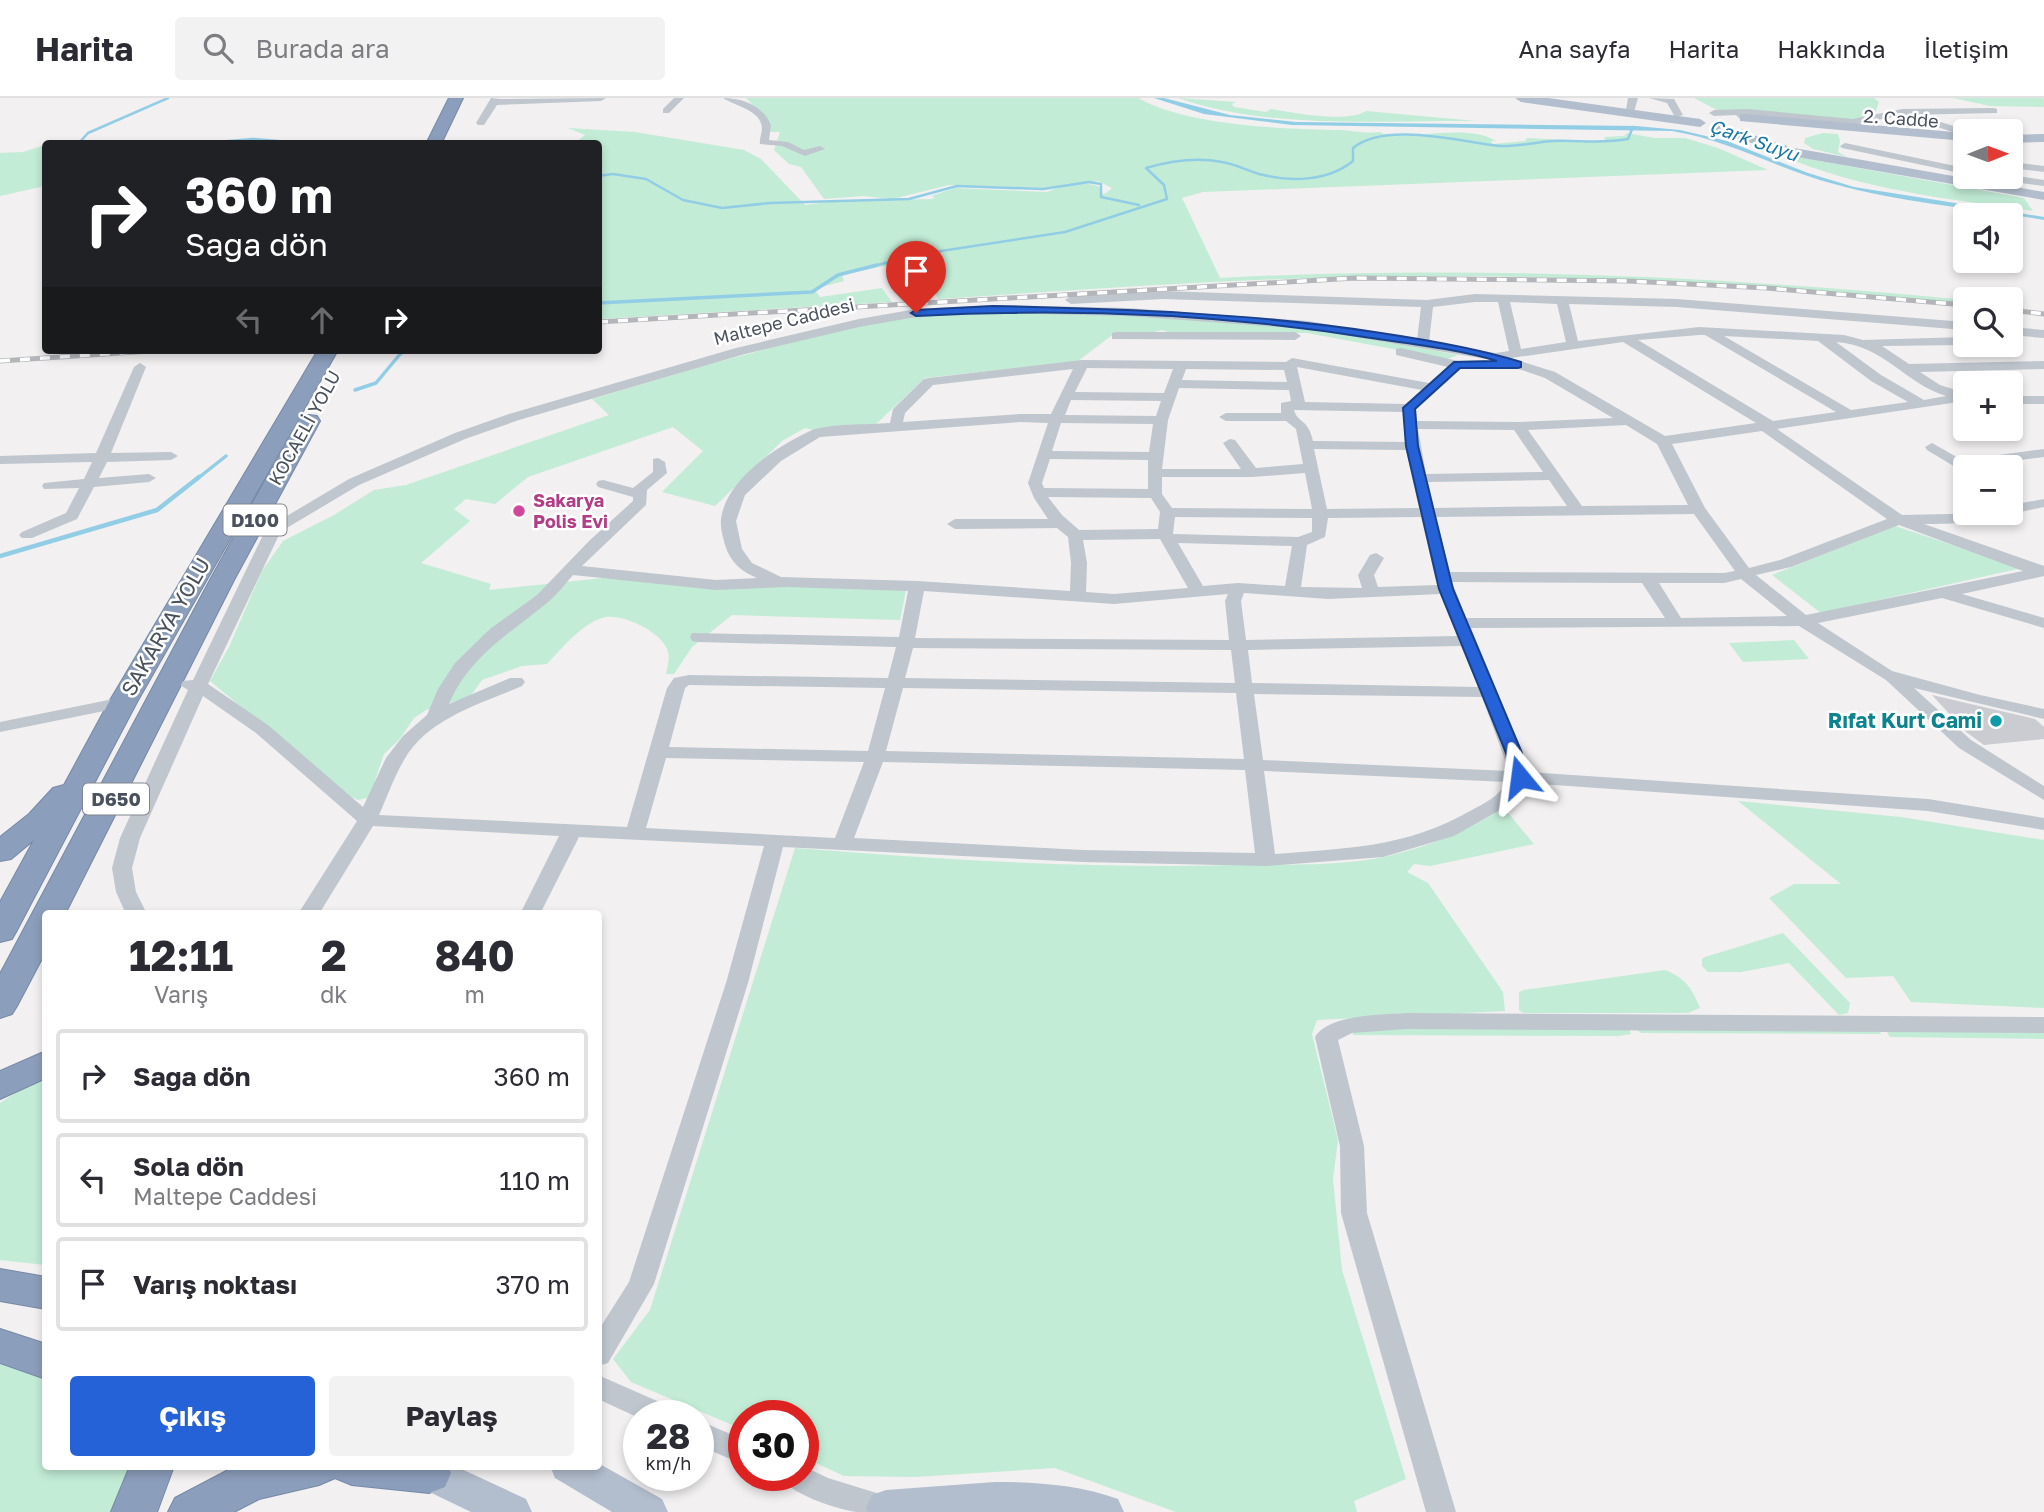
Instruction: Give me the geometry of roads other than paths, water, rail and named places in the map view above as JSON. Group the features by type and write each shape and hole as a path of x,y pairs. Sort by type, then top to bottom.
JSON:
{"highway":[{"path":"435,140 456,98"},
{"path":"465,124 477,98"},
{"name":"KOCAELİ YOLU","path":"168,686 336,354"},
{"name":"SAKARYA YOLU","path":"97,754 123,702 336,354"},
{"name":"D100","path":"51,910 168,686"},
{"name":"D650","path":"72,910 74,891 168,686"},
{"name":"D100","path":"0,932 97,754"},
{"name":"D650","path":"0,852 40,820 97,754"},
{"path":"0,1006 42,927"},
{"path":"0,1086 42,1065"},
{"path":"0,1276 42,1279"},
{"path":"0,1285 42,1292"},
{"path":"0,1337 42,1348"},
{"path":"0,1346 42,1361"},
{"path":"134,1512 150,1470"},
{"path":"191,1512 250,1480 299,1470"}],"main road":[{"path":"1521,98 1709,119 1746,120 1770,140 1828,156 2044,196"},
{"path":"1547,98 1632,104 1709,119 1791,152 1878,166"},
{"name":"2. Cadde","path":"1746,120 1847,136 1953,137"},
{"name":"2. Cadde","path":"1746,120 1953,136"},
{"path":"1828,156 1804,147 1798,142 1800,138 1812,134 1847,136"},
{"path":"2023,141 2044,140"},
{"path":"421,1470 512,1512"},
{"path":"576,1470 648,1512"},
{"path":"885,1510 1024,1498 1068,1502 1104,1512"},
{"path":"885,1510 957,1512"}],"street":[{"path":"481,123 496,100 601,98"},
{"path":"666,111 679,98"},
{"path":"729,98 758,110 766,123 767,135 763,142 785,144 794,152 802,153 820,149"},
{"path":"1654,98 1671,101 1678,115"},
{"path":"1746,120 1853,121 1872,120 1902,111 1994,110"},
{"path":"1902,111 1953,132"},
{"path":"1847,136 1847,155 1878,166"},
{"path":"1847,136 1887,141"},
{"path":"1847,136 1953,168"},
{"path":"2023,166 2044,169"},
{"path":"2023,180 2044,183"},
{"path":"993,309 1030,303 1163,295 1427,304 1454,299 1562,300 1628,323 1899,520 2043,572"},
{"path":"1503,298 1517,359"},
{"path":"1562,300 1573,345"},
{"path":"1423,343 1427,304"},
{"path":"1739,307 1749,333"},
{"path":"1116,336 1319,338 1458,365 1517,359 1573,345 1628,323 1685,317 1739,307 1953,325"},
{"name":"Maltepe Caddesi","path":"135,910 126,892 122,868 130,838 271,535 293,516 354,482 460,436 514,417 741,351 916,313 993,309 1127,312 1308,325 1517,359 1550,375 1663,441"},
{"path":"1628,323 1685,317 1848,414"},
{"path":"1708,332 1860,342 1953,341"},
{"path":"2023,332 2044,334"},
{"path":"2023,337 2044,334"},
{"path":"1822,338 1876,378 1921,404"},
{"path":"1860,342 1882,350 1935,388 1953,393"},
{"path":"896,427 898,412 929,382 1082,364 1290,366 1292,362 1433,388"},
{"path":"1082,364 1056,418 1035,483 1059,523 1075,535 1300,542 1320,534 1320,514 1303,427 1287,412"},
{"path":"1181,365 1161,420 1155,456 1155,494 1168,512 1166,536 1197,590"},
{"path":"1226,417 1409,408 1458,365"},
{"path":"1908,368 2044,365"},
{"path":"1287,412 1298,403 1290,366"},
{"path":"27,535 72,516 102,457 140,368"},
{"path":"1068,396 1294,386"},
{"path":"1953,398 1663,441 1698,509 1746,575 1803,621 1891,676 1965,744 2044,794"},
{"path":"2023,400 2044,400"},
{"path":"168,686 199,685 262,729 366,820 1083,856 1266,860 1383,851 1447,832 1506,799 1520,777 1514,753 1465,641 1444,583 1412,446 1409,408"},
{"path":"787,582 754,574 733,551 728,520 735,497 756,474 795,444 817,433 1056,418 1161,420"},
{"path":"1411,425 1518,426 1630,421"},
{"path":"1518,426 1577,509"},
{"path":"1230,443 1252,473"},
{"path":"1307,445 1412,446"},
{"path":"1932,447 1953,461"},
{"path":"2023,457 2044,453"},
{"path":"1046,455 1155,456"},
{"path":"0,460 171,456"},
{"path":"435,717 447,689 461,667 496,633 542,598 594,544 641,502 640,489 660,473 658,462"},
{"path":"1155,473 1252,473 1311,468"},
{"path":"1420,478 1554,476"},
{"path":"49,486 149,478"},
{"path":"603,484 639,494"},
{"path":"1038,492 1155,494"},
{"path":"2023,505 2044,503"},
{"path":"1168,512 1320,514 1698,509"},
{"path":"570,570 716,585 787,582 917,586 1078,597 1134,598 1197,590 1238,589 1328,594 1372,593 1444,583 1647,577 1724,578 1785,564 1899,520 1953,519"},
{"path":"956,524 1059,523"},
{"path":"1075,535 1079,563 1078,597"},
{"path":"1293,590 1300,542"},
{"path":"1372,593 1366,575 1376,558"},
{"path":"1460,622 1803,621 2043,572"},
{"path":"1647,577 1676,623"},
{"path":"842,845 876,755 906,643 917,586"},
{"path":"1238,589 1233,601 1266,860"},
{"path":"1944,593 2044,623"},
{"path":"698,637 906,643 1239,645 1363,645 1465,641"},
{"path":"1891,676 2044,714"},
{"path":"635,834 676,688 680,682 689,680 1489,692"},
{"path":"310,910 366,820 395,758 409,740 435,717 516,682"},
{"path":"0,727 123,702"},
{"path":"658,752 1254,765 1520,777 1928,805 2044,824"},
{"path":"532,910 572,830"},
{"path":"602,1348 641,1284 737,983 775,841"},
{"path":"1441,1512 1354,1213 1352,1146 1326,1037 1348,1026 1406,1021 2044,1025"},
{"path":"602,1388 628,1400"},
{"path":"819,1488 885,1510"}],"water":[{"path":"1154,98 1164,98 1230,115 1296,122 1636,126 1680,130 1727,141 1808,173 1854,187 1955,203 1953,207 1860,191 1813,178 1713,141 1672,131 1292,125 1204,114"},
{"path":"2023,214 2044,217 2044,220 2023,217"}],"waterway":[{"path":"82,140 88,133 168,98"},
{"path":"870,267 915,255 1065,232 1167,199 1164,185 1146,168 1164,163 1184,160 1213,161 1271,177 1296,179 1320,176 1343,168 1353,161 1353,148 1367,140 1384,136 1424,135 1506,146 1553,141 1600,142 1628,139 1633,127"},
{"path":"241,140 265,140"},
{"path":"602,175 613,174 646,179 683,200 722,208 770,203 909,199 957,186 1043,189 1089,182 1101,184 1101,197 1139,205"},
{"path":"602,303 812,292 838,275 877,265"},
{"path":"355,390 376,383 400,354"},
{"path":"197,479 226,456"},
{"path":"0,556 157,510 199,477"}],"railway":[{"path":"602,322 1355,278 1629,281 1767,288 1953,304"},
{"path":"2023,311 2044,314"},
{"path":"0,361 105,354"}],"place":[{"name":"Sakarya Polis Evi","path":"519,511"},
{"name":"Rıfat Kurt Cami","path":"1996,721"}],"water label":[{"name":"Çark Suyu","path":"1754,140"}]}
